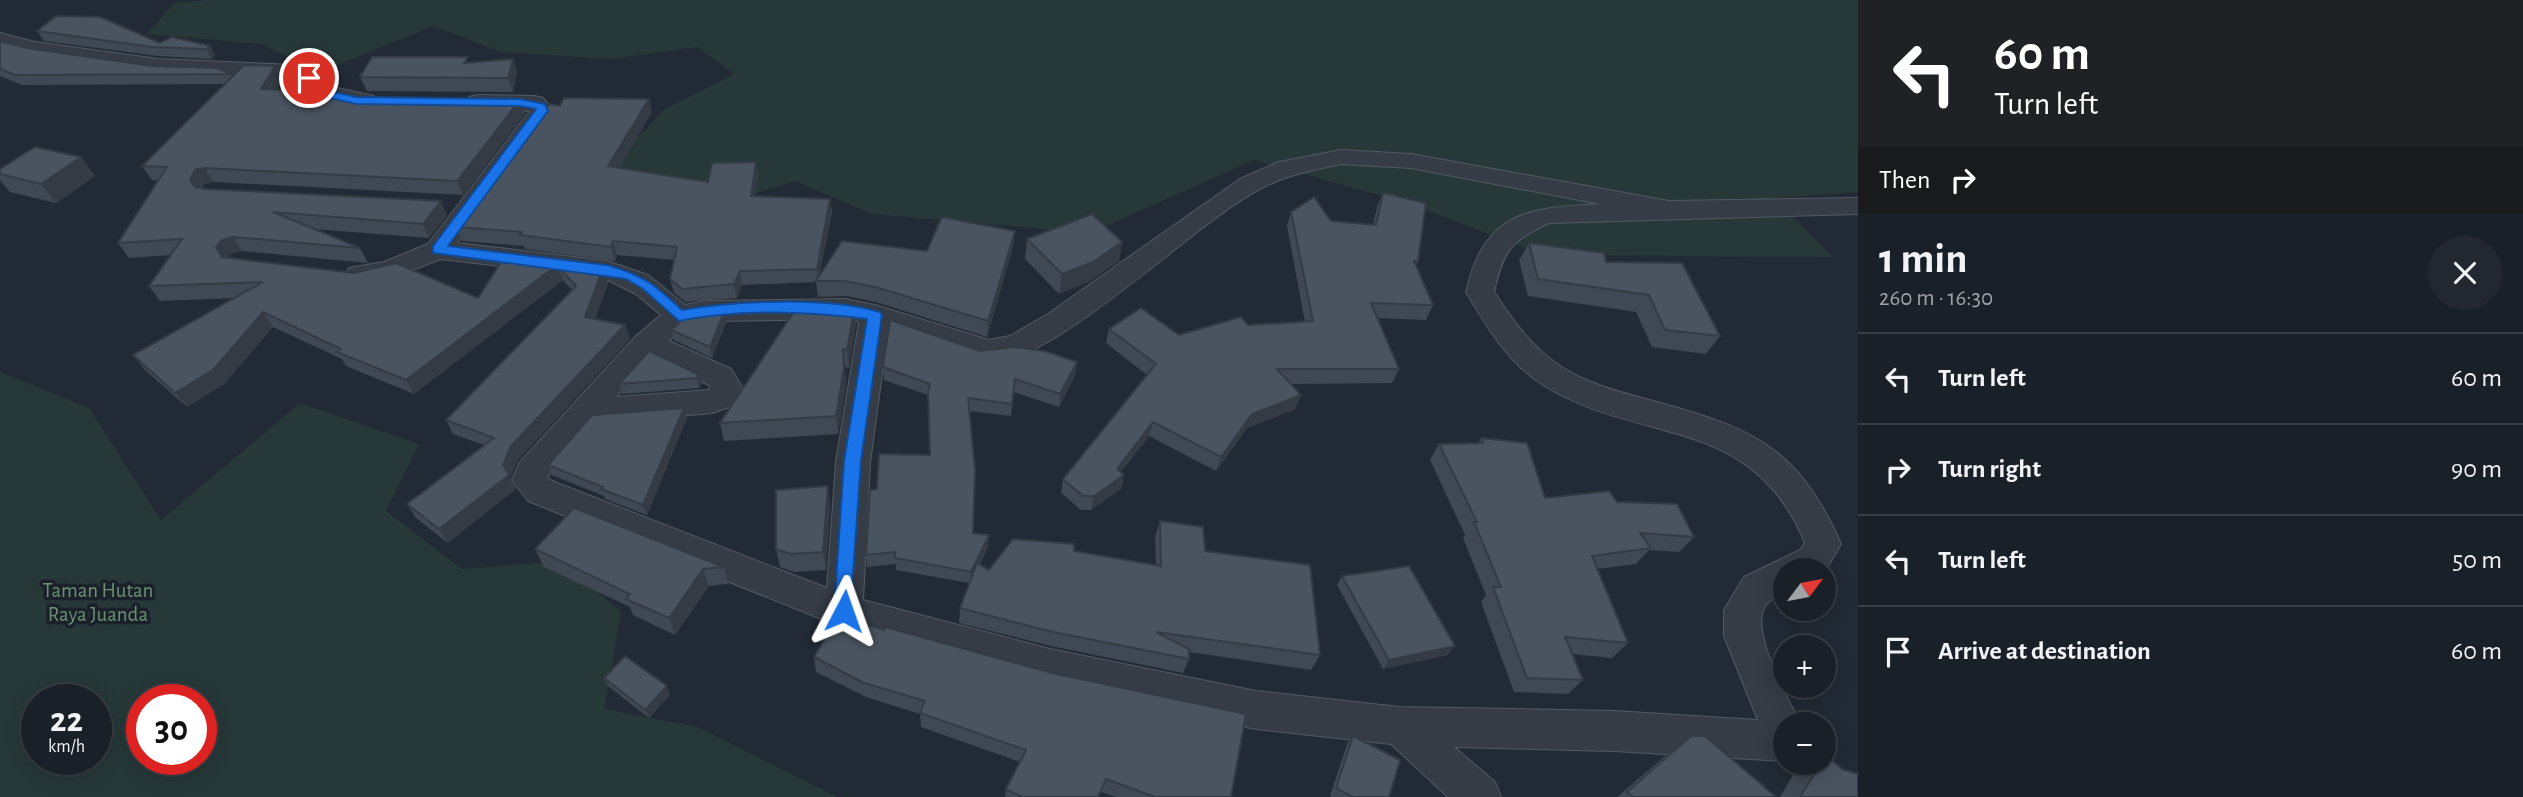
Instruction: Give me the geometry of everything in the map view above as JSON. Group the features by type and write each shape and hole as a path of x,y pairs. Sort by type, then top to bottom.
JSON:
{"street":[{"path":"0,39 34,48 158,66 296,72 342,99 383,101"},
{"path":"438,250 542,111 535,103 452,102"},
{"path":"1669,209 1411,161 1340,157 1288,167 1248,184 1136,267 1018,345 989,351 875,315 820,308 706,311 679,316 648,343 532,471 529,480 540,491 844,611 1050,667 1230,705 1400,726 1614,730 1773,738"},
{"path":"444,204 471,206"},
{"path":"1815,558 1823,544 1814,515 1783,473 1753,449 1723,434 1587,394 1536,365 1504,332 1480,292 1486,265 1509,231 1544,215 1669,209 1858,206"},
{"path":"335,273 374,274 438,250 607,270 631,276 648,285 679,316"},
{"path":"844,611 853,461 875,315"},
{"path":"586,412 713,401 723,397 726,387 720,377 648,343"},
{"path":"1773,581 1757,588 1743,610 1743,636 1774,712"},
{"path":"1400,726 1480,797"}],"green space":[{"path":"205,0 1858,0 1858,192 1775,198 1833,257 1543,255 1411,204 1254,160 1090,233 872,214 795,181 666,221 614,162 665,109 734,74 697,47 611,59 501,52 433,26 321,72 261,44 147,34 173,4"},
{"name":"Taman Hutan Raya Juanda","path":"0,372 89,408 161,520 300,403 419,444 386,511 462,569 563,561 621,612 604,709 698,727 837,797 0,797"}],"building":[{"path":"56,16 100,17 160,43 172,37 210,46 206,49 152,47 37,31"},
{"path":"0,41 27,48 152,66 218,68 231,74 15,75 0,69"},
{"path":"372,57 468,57 464,63 513,59 508,78 360,77"},
{"path":"244,65 275,66 261,89 328,91 349,97 520,100 457,181 205,168 195,170 190,180 195,187 205,189 441,201 423,224 273,212 360,248 233,237 222,240 216,247 222,257 353,273 396,263 478,298 505,256 603,268 585,317 625,325 511,446 503,465 509,475 439,529 407,504 494,438 446,420 576,286 557,265 406,380 337,352 341,349 263,312 213,370 175,393 133,355 263,282 149,286 182,239 118,243 167,167 142,166"},
{"path":"564,98 649,99 608,166 708,182 712,163 756,162 751,196 830,199 817,269 740,271 734,284 682,289 670,279 677,247 613,241 611,247 520,235 522,232 456,227 549,104 560,106"},
{"path":"35,147 81,157 41,184 0,174 0,169"},
{"path":"1383,193 1426,203 1418,261 1414,261 1433,305 1371,303 1399,369 1277,369 1301,395 1252,414 1221,457 1153,422 1117,469 1124,475 1094,496 1083,496 1063,479 1156,364 1109,329 1141,308 1179,335 1241,317 1248,325 1313,321 1291,212 1314,197 1331,221 1376,225"},
{"path":"1092,214 1122,242 1093,262 1062,274 1027,239"},
{"path":"942,217 1015,231 988,321 875,287 844,281 816,281 842,241 927,251"},
{"path":"1529,243 1604,253 1606,262 1682,263 1720,336 1665,330 1649,295 1538,279"},
{"path":"799,304 855,306 847,350 843,349 844,368 836,416 720,423"},
{"path":"724,313 710,347 671,330 687,316"},
{"path":"890,320 980,351 1014,347 1045,351 1077,362 1060,394 1015,379 1012,404 968,398 975,470 973,533 989,535 971,572 895,558 895,552 866,555 870,490 877,489 879,454 930,455 930,384 883,367"},
{"path":"649,351 698,374 697,378 619,384"},
{"path":"684,408 643,505 548,465 592,415"},
{"path":"1481,438 1527,443 1545,498 1609,491 1617,502 1677,504 1694,537 1640,533 1651,548 1592,556 1628,643 1565,637 1583,680 1527,678 1493,587 1501,587 1474,522 1477,522 1439,444 1483,443"},
{"path":"828,486 823,552 791,554 776,549 776,490"},
{"path":"574,508 724,567 703,569 669,618 626,599 630,594 535,549"},
{"path":"1160,521 1203,527 1205,551 1310,565 1320,655 1156,632 1189,649 1189,659 1053,632 960,608 977,563 989,570 1013,539 1074,544 1074,551 1161,566"},
{"path":"1409,566 1455,646 1389,660 1342,576"},
{"path":"839,615 884,630 885,627 1052,673 1246,714 1231,797 1155,797 1106,779 1098,797 1022,797 1006,789 1026,750 920,713 925,701 864,683 814,657"},
{"path":"625,656 667,686 645,710 604,678"},
{"path":"1353,736 1400,760 1389,797 1353,797 1336,788"},
{"path":"1691,736 1705,736 1776,797 1633,797 1627,792"},
{"path":"1836,763 1842,769 1858,774 1858,797 1800,797 1814,775 1836,775"}],"route":[{"path":"309,78 330,94 356,101 520,102 541,106 542,111 438,250 607,270 631,276 648,285 679,316 706,311 820,308 845,309 875,315 853,461 844,611"}]}
